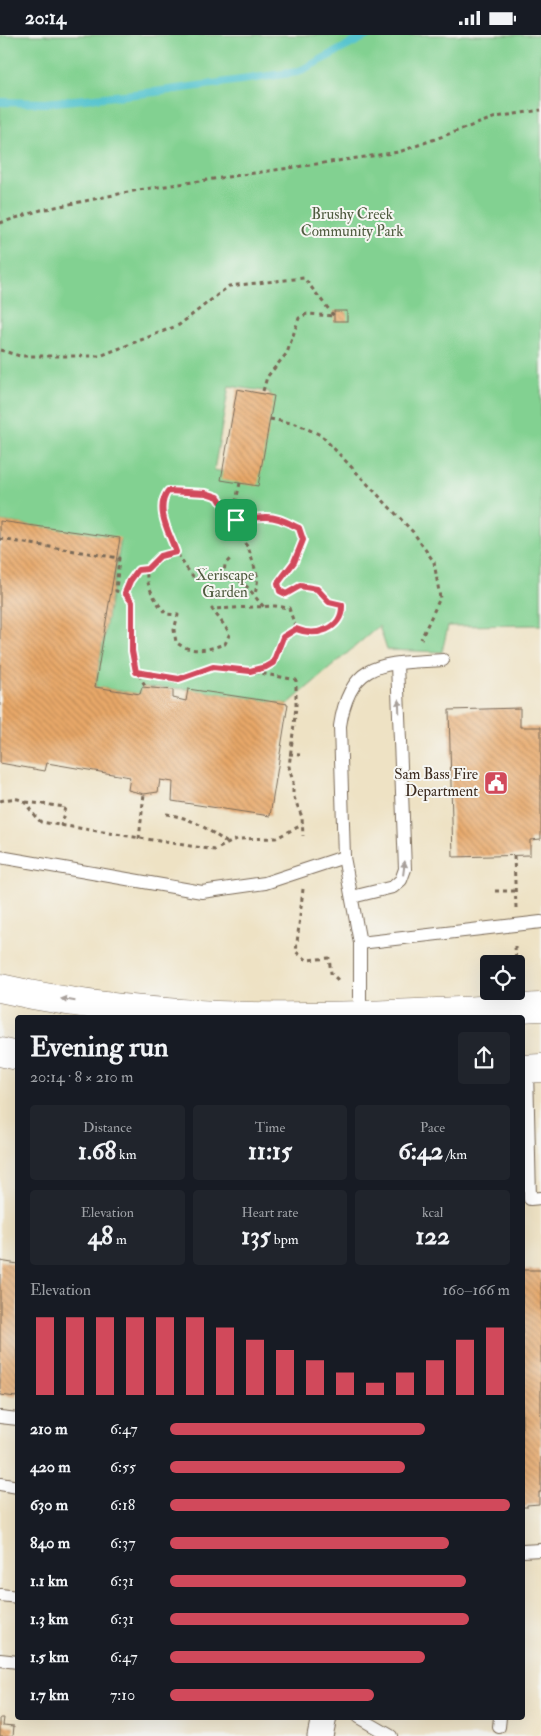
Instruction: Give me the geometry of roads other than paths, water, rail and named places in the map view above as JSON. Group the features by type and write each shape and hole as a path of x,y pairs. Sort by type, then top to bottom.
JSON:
{"street":[{"path":"0,988 119,1008 205,1015"},
{"path":"396,1015 541,1007"},
{"path":"0,1052 15,1055"},
{"path":"320,1736 323,1720"}],"lane":[{"path":"360,1015 360,943 344,857 340,726 343,707 351,688 361,674 398,664 443,660"},
{"path":"352,897 393,887 401,881 405,869 398,664"},
{"path":"0,857 202,892 265,883 344,857"},
{"path":"360,943 541,922"},
{"path":"530,1069 531,1199"},
{"path":"0,1417 15,1419"},
{"path":"0,1484 15,1486"},
{"path":"525,1551 541,1550"},
{"path":"0,1595 15,1597"},
{"path":"0,1660 15,1662"},
{"path":"363,1720 391,1736"}],"waterway":[{"path":"0,102 45,103 155,92 298,72 368,35"}],"place":[{"name":"Sam Bass Fire Department","path":"496,783"}],"park label":[{"name":"Brushy Creek Community Park","path":"352,222"},
{"name":"Xeriscape Garden","path":"225,584"}]}
